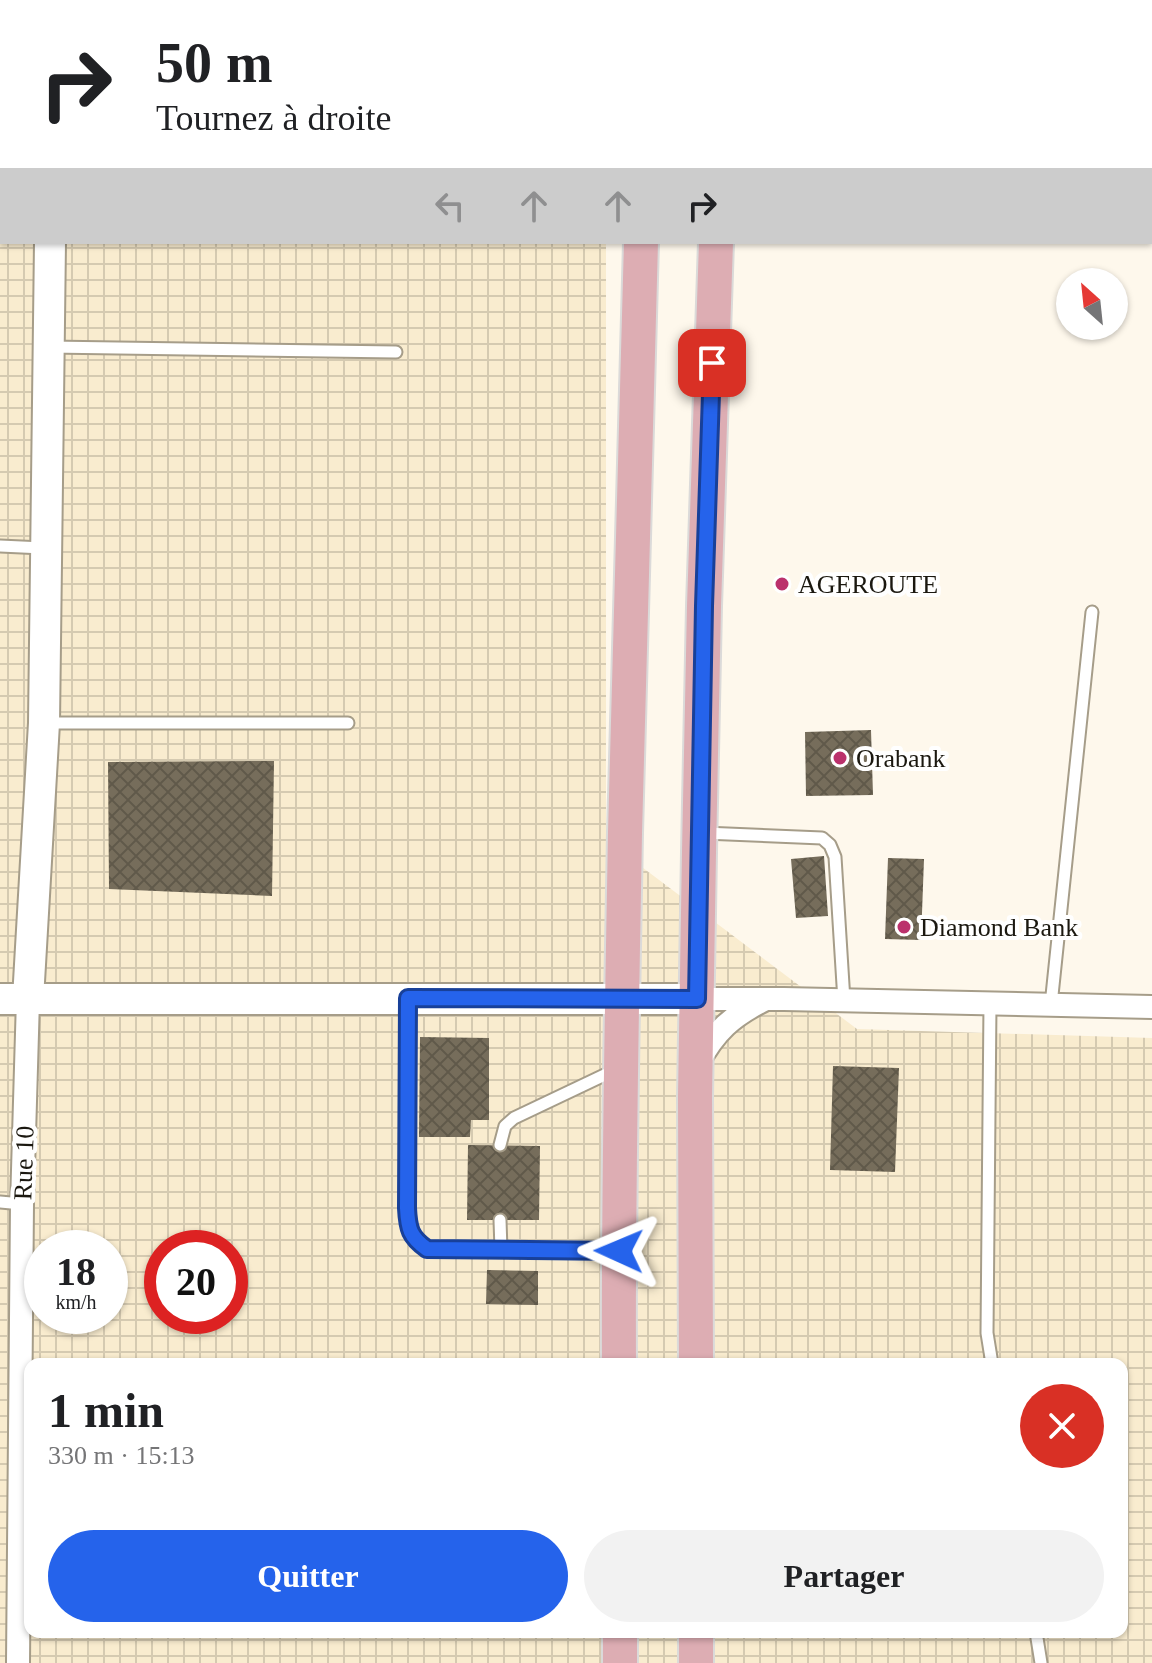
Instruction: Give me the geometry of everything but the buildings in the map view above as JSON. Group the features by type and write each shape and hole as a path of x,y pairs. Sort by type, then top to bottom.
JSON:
{"main road":[{"path":"619,1358 622,999 633,454 641,244"},
{"path":"696,1358 696,1067 704,590 716,244"},
{"path":"620,1638 620,1663"},
{"path":"696,1638 696,1663"}],"street":[{"path":"50,244 44,723 14,999 765,999 1152,1007"},
{"name":"Rue 10","path":"14,999 11,1203 18,1663"},
{"path":"696,1067 710,1041 721,1029 745,1009 765,999"}],"lane":[{"path":"49,347 396,352"},
{"path":"0,546 47,548"},
{"path":"1051,1005 1092,612"},
{"path":"44,723 348,723"},
{"path":"700,833 822,838 830,845 835,857 844,1001"},
{"path":"408,998 408,1224 414,1240 427,1249 619,1251"},
{"path":"990,1004 987,1333 991,1358"},
{"path":"500,1145 505,1126 514,1118 621,1067"},
{"path":"500,1220 501,1250"},
{"path":"1037,1638 1041,1663"}],"shaded area":[{"path":"0,244 606,244 606,840 857,1029 1152,1038 1152,1663 0,1663"}],"place":[{"name":"AGEROUTE","path":"782,584"},
{"name":"Orabank","path":"840,758"},
{"name":"Diamond Bank","path":"904,927"}],"route":[{"path":"619,1251 427,1249 414,1240 408,1224 407,1208 408,998 697,999 712,363"}]}
